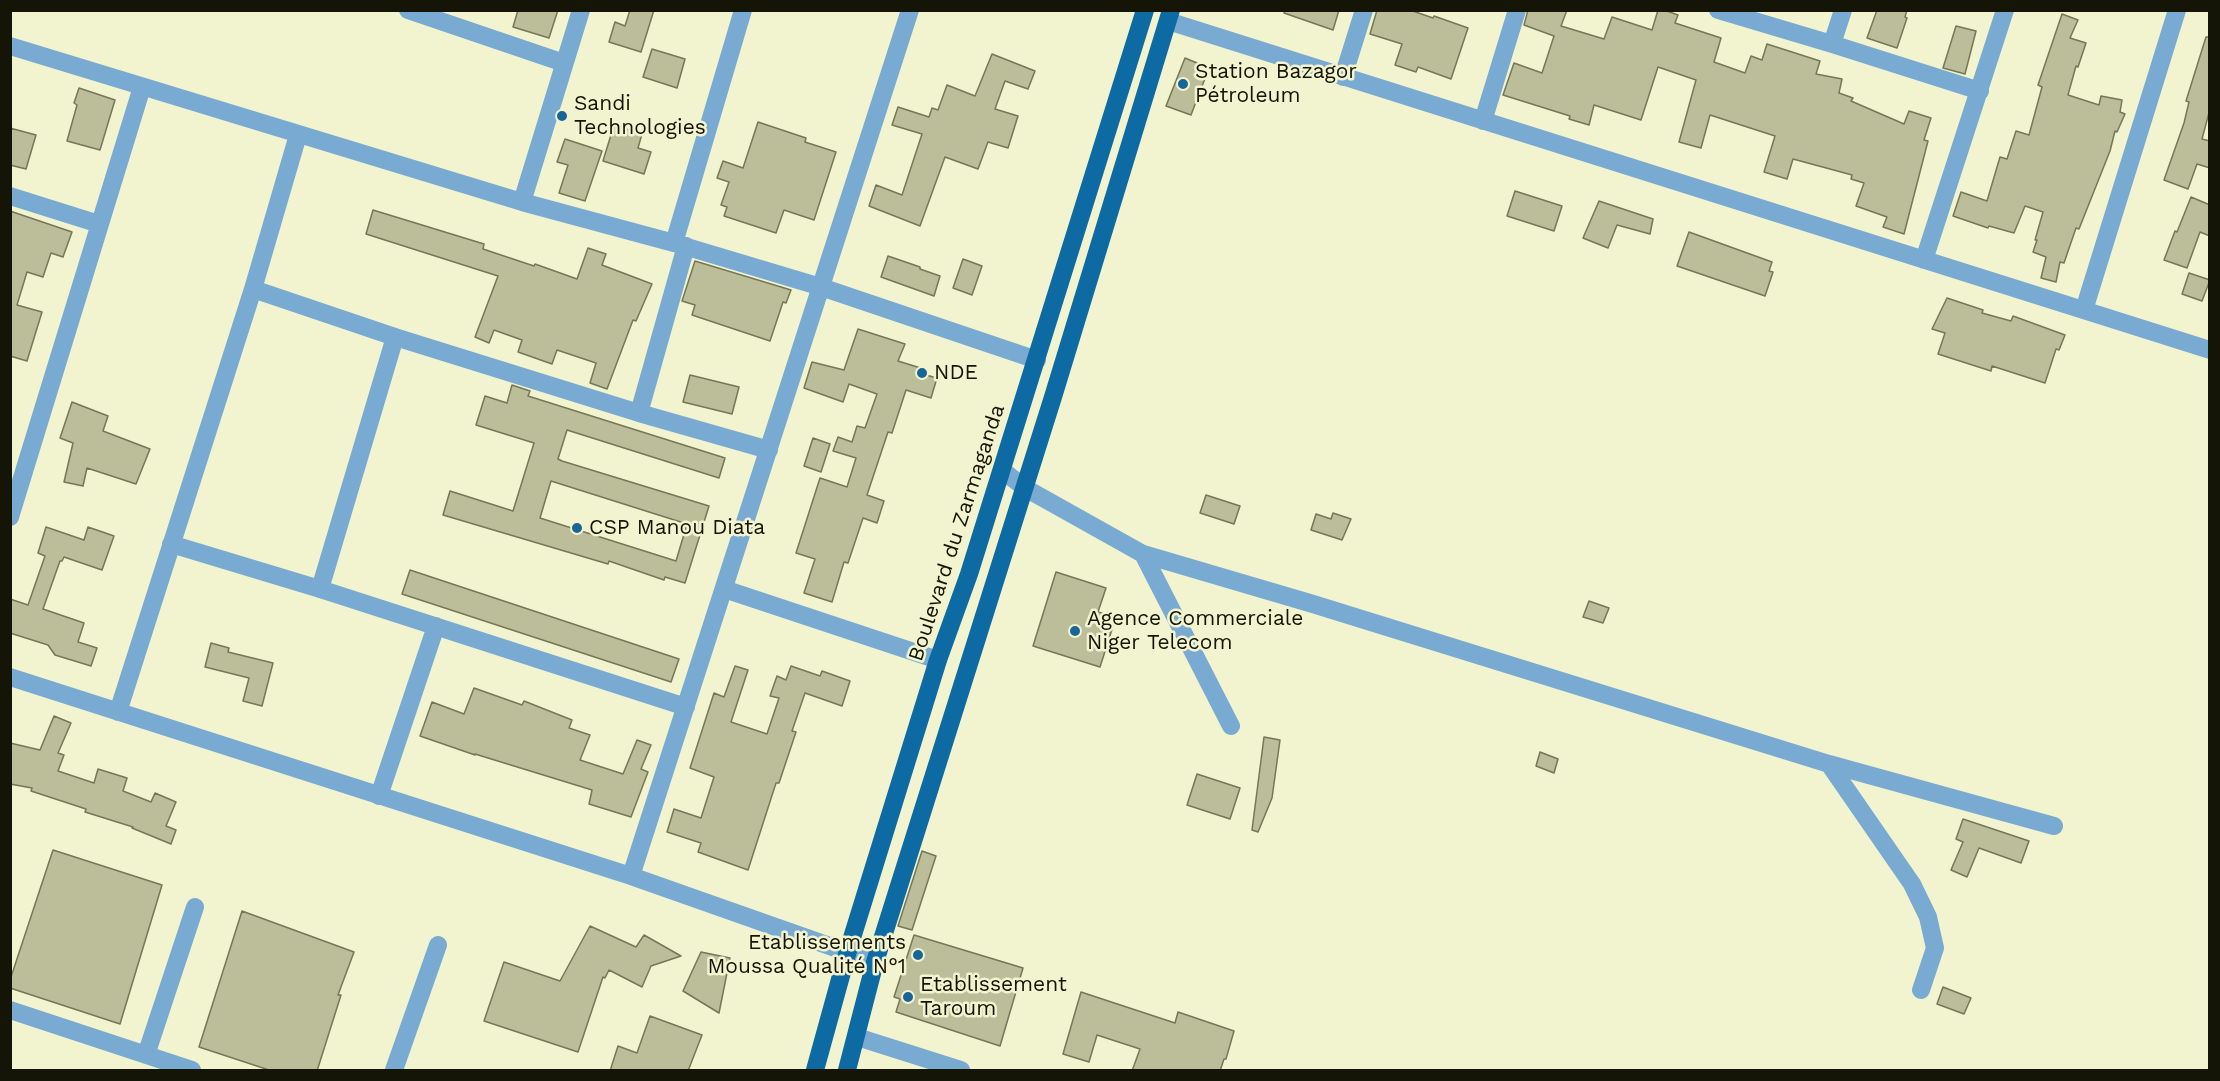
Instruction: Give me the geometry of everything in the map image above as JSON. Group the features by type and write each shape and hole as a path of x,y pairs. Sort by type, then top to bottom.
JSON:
{"main road":[{"name":"Boulevard du Zarmaganda","path":"815,1071 847,954 938,660 969,574 1145,10"},
{"path":"847,1071 875,962 1025,488 1169,16"},
{"path":"1126,71 1151,77"}],"street":[{"path":"408,10 435,15 564,63"},
{"path":"522,202 581,10"},
{"path":"639,413 680,244 743,10"},
{"path":"631,876 910,10"},
{"path":"1343,77 1364,10"},
{"path":"1482,121 1517,10"},
{"path":"1718,10 1980,91"},
{"path":"1832,44 1843,10"},
{"path":"1924,260 2005,10"},
{"path":"2084,310 2177,10"},
{"path":"1169,16 1343,77 2210,350"},
{"path":"10,46 522,202 680,244 821,287 1037,360"},
{"path":"10,518 14,494 142,87"},
{"path":"118,712 253,289 298,135"},
{"path":"10,196 99,224"},
{"path":"253,289 639,413 769,450"},
{"path":"320,589 395,336"},
{"path":"1002,470 1025,488 1143,554 1313,604 1829,764 2054,826"},
{"path":"171,544 320,589 686,707"},
{"path":"1143,554 1231,726"},
{"path":"724,589 938,660"},
{"path":"379,796 436,626"},
{"path":"10,677 631,876 875,962"},
{"path":"1829,764 1912,884 1928,917 1935,948 1921,990"},
{"path":"146,1055 195,907"},
{"path":"394,1071 438,945"},
{"path":"10,1010 192,1071"},
{"path":"857,1037 961,1071"}],"building":[{"path":"518,10 558,10 549,38 513,27"},
{"path":"630,10 654,10 641,52 609,42 615,22 625,26"},
{"path":"1285,10 1339,10 1333,30 1284,13"},
{"path":"1377,10 1410,10 1468,28 1451,79 1418,67 1416,72 1395,65 1402,44 1370,34"},
{"path":"1528,10 1567,10 1561,26 1604,39 1612,17 1652,30 1658,10 1664,10 1678,15 1675,23 1721,38 1714,62 1745,73 1751,56 1762,60 1767,44 1820,61 1816,74 1842,79 1839,93 1853,98 1851,101 1904,124 1909,111 1931,118 1924,140 1928,141 1904,234 1883,227 1887,217 1856,206 1864,183 1851,179 1852,175 1793,159 1787,179 1764,172 1775,136 1710,115 1701,148 1679,142 1696,80 1658,67 1641,120 1594,105 1589,125 1569,119 1570,116 1503,95 1514,63 1542,73 1554,36 1524,25"},
{"path":"1877,10 1907,10 1905,17 1907,18 1897,48 1867,38"},
{"path":"2062,14 2078,20 2070,38 2086,43 2078,67 2076,66 2068,95 2099,105 2101,96 2122,100 2120,112 2125,114 2117,132 2115,131 2110,151 2079,229 2076,228 2064,263 2060,262 2056,282 2041,278 2046,257 2033,252 2043,212 2025,206 2014,233 1989,226 1988,228 1953,216 1961,192 1987,201 2000,157 2007,159 2016,131 2029,135 2042,87 2038,85"},
{"path":"1956,26 1976,31 1965,74 1943,68"},
{"path":"2206,37 2210,37 2210,109 2202,139 2210,141 2210,168 2197,164 2188,189 2164,180 2184,123 2189,102 2186,101"},
{"path":"652,49 685,59 677,88 643,77"},
{"path":"992,54 1035,71 1028,89 1005,81 995,109 1018,116 1008,148 988,142 978,169 945,157 920,226 869,206 876,185 902,195 922,134 892,125 898,107 929,117 932,108 938,110 947,85 975,96"},
{"path":"1185,58 1209,68 1191,115 1166,106"},
{"path":"79,88 115,100 100,150 67,141 77,105 74,103"},
{"path":"758,122 806,138 805,142 836,152 814,220 784,210 776,233 724,216 727,207 721,205 729,182 717,178 723,161 743,168"},
{"path":"614,125 642,134 638,148 651,152 644,174 603,161"},
{"path":"10,128 36,135 26,169 10,165"},
{"path":"565,139 602,151 585,201 559,193 568,165 557,162"},
{"path":"1515,191 1562,206 1554,231 1507,216"},
{"path":"2191,197 2210,205 2210,236 2200,232 2187,268 2164,260"},
{"path":"1599,201 1653,219 1650,234 1617,225 1608,248 1583,238"},
{"path":"373,210 484,244 483,249 577,279 588,248 606,254 602,265 652,284 636,321 633,320 607,389 590,383 596,363 557,350 552,364 518,352 522,340 494,330 489,343 475,337 498,276 366,234"},
{"path":"10,211 72,232 63,257 51,253 43,277 27,272 17,305 42,312 27,361 10,356"},
{"path":"1689,232 1772,262 1769,271 1773,272 1765,296 1677,266"},
{"path":"888,256 940,276 934,296 881,277"},
{"path":"963,259 982,266 972,295 953,288"},
{"path":"695,261 791,290 786,303 783,302 770,341 692,315 695,305 682,301"},
{"path":"2189,273 2210,280 2202,301 2182,294"},
{"path":"1947,298 1983,310 1982,313 2011,321 2013,316 2065,335 2059,350 2056,349 2045,383 1992,366 1991,371 1938,354 1945,333 1932,329"},
{"path":"858,329 905,344 898,361 927,370 926,375 937,378 931,398 906,390 892,433 888,432 867,495 884,501 877,523 863,518 848,563 844,562 832,602 804,593 815,559 796,553 820,478 847,487 856,458 833,451 838,437 852,442 857,426 865,428 877,394 849,384 843,402 804,388 812,362 844,370"},
{"path":"690,375 739,387 732,414 683,402"},
{"path":"512,385 530,391 528,396 725,458 719,478 567,430 558,459 709,506 685,583 665,577 664,580 609,561 608,564 443,515 450,491 513,511 534,443 476,425 485,396 507,403","holes":["551,481 687,524 676,561 540,518"]},
{"path":"72,402 108,416 103,431 150,449 136,484 87,468 83,486 64,482 73,443 60,438"},
{"path":"813,438 830,444 821,472 804,466"},
{"path":"1206,495 1240,506 1234,524 1200,513"},
{"path":"1333,513 1351,519 1342,540 1311,530 1316,514 1331,519"},
{"path":"46,527 84,540 88,527 114,536 102,570 64,557 60,561 43,609 84,623 78,642 97,648 91,666 55,655 48,645 10,633 10,599 28,605 45,556 38,553"},
{"path":"410,570 679,659 671,682 402,594"},
{"name":"Agence Commerciale Niger Telecom","path":"1056,572 1106,588 1098,612 1116,617 1100,667 1033,646"},
{"path":"1589,601 1609,608 1603,623 1583,617"},
{"path":"211,643 229,648 228,652 273,663 262,706 243,701 249,678 205,667"},
{"path":"735,666 748,670 731,722 767,734 779,698 770,696 777,676 786,680 791,666 820,676 822,671 850,681 842,706 805,693 792,731 796,732 779,783 776,783 748,870 698,852 701,843 667,832 674,809 701,818 714,777 690,768 714,693 724,697"},
{"path":"474,688 522,705 524,701 572,720 569,728 590,735 580,760 623,774 637,740 651,745 641,769 648,772 631,817 589,804 592,790 420,736 432,702 464,714"},
{"path":"54,716 71,723 58,753 64,755 58,771 94,783 98,769 127,778 123,791 151,802 155,793 176,802 166,826 176,830 171,844 133,827 85,812 86,809 31,791 32,788 10,784 10,743 40,750"},
{"path":"1264,737 1280,740 1272,798 1258,832 1252,830"},
{"path":"1540,752 1558,759 1554,773 1536,766"},
{"path":"1197,774 1240,788 1230,819 1187,805"},
{"path":"1963,819 2029,841 2021,863 1979,848 1967,877 1951,870 1963,842 1956,839"},
{"path":"53,850 162,885 120,1024 10,988 10,980"},
{"path":"922,851 936,856 912,930 898,926"},
{"path":"242,911 354,952 338,995 341,995 317,1071 272,1071 199,1047"},
{"path":"590,926 636,947 644,935 681,956 651,966 642,987 609,970 605,978 603,977 578,1052 484,1021 504,962 560,981"},
{"path":"914,935 1023,968 1000,1046 896,1012 900,999 894,997"},
{"path":"701,952 730,958 719,1013 683,991"},
{"path":"1943,987 1971,998 1964,1014 1937,1004"},
{"path":"1081,992 1175,1023 1178,1012 1234,1031 1220,1071 1132,1071 1140,1049 1097,1035 1089,1062 1063,1054"},
{"path":"650,1016 702,1035 688,1071 610,1071 618,1046 637,1053"}],"place":[{"name":"Station Bazagor Pétroleum","path":"1183,84"},
{"name":"Sandi Technologies","path":"562,116"},
{"name":"NDE","path":"922,373"},
{"name":"CSP Manou Diata","path":"577,528"},
{"name":"Agence Commerciale Niger Telecom","path":"1075,631"},
{"name":"Etablissements Moussa Qualité N°1","path":"918,955"},
{"name":"Etablissement Taroum","path":"908,997"}]}
